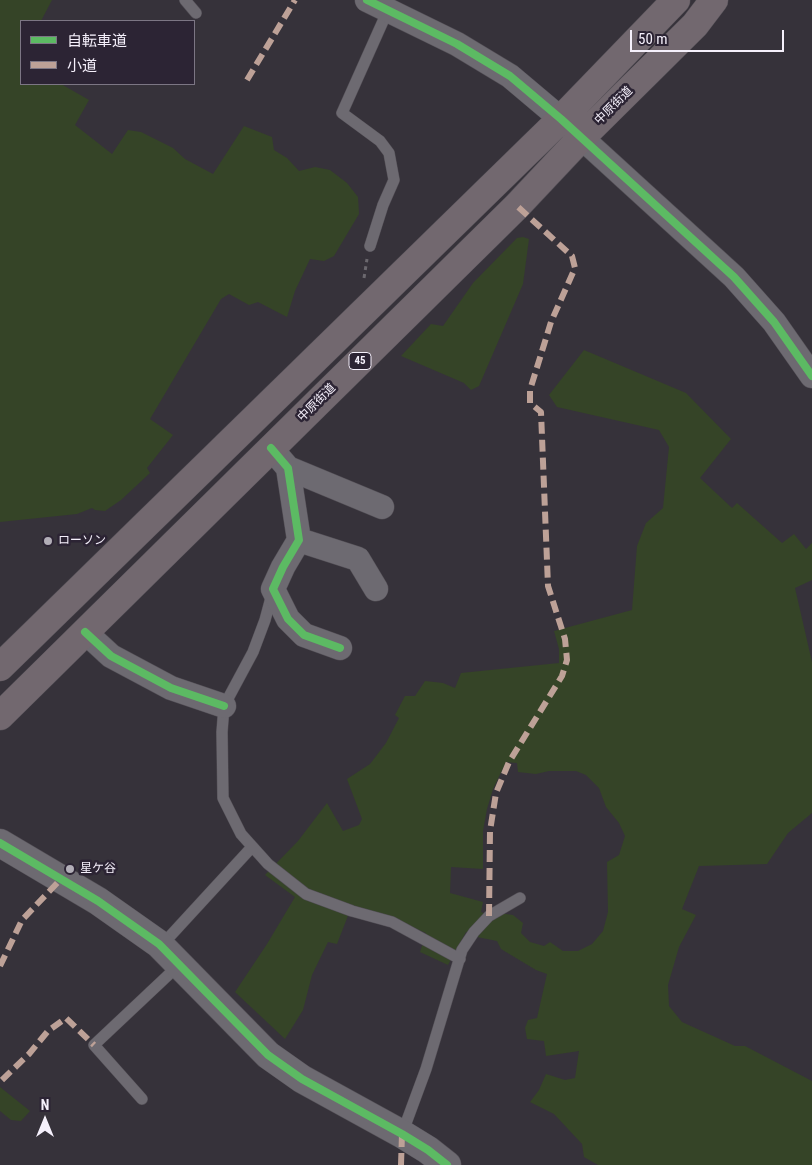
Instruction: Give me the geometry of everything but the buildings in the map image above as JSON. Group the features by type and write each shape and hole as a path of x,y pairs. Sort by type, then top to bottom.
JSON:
{"main road":[{"name":"45","path":"0,667 561,119 676,0"},
{"name":"中原街道","path":"0,716 510,213 581,138 695,25 714,0"}],"street":[{"path":"367,0 457,44 510,76 561,119 734,277 774,322 812,376"},
{"path":"271,448 288,468 382,507"},
{"path":"288,468 299,540 273,589 288,619 304,635 340,648"},
{"path":"299,540 358,560 376,589"},
{"path":"85,632 111,656 171,688 224,706"},
{"path":"0,843 98,900 170,955 268,1055 302,1079 402,1134 428,1150 447,1165"}],"lane":[{"path":"185,0 196,13"},
{"path":"370,246 383,205 394,180 389,153 380,141 342,113 388,10"},
{"path":"273,589 265,620 253,652 224,706 222,732 223,798 241,834 268,864 306,894 352,911 392,922 460,959"},
{"path":"142,1099 94,1045 170,955 252,847"},
{"path":"402,1134 426,1069 462,950 474,932 489,916 520,898"}],"path":[{"path":"363,285 370,246"}],"green space":[{"path":"0,0 52,0 42,20 20,20 20,85 63,85 89,100 75,125 112,154 128,130 141,132 173,148 185,159 213,174 244,126 272,137 274,150 287,158 299,171 315,167 330,170 347,183 358,197 359,214 334,256 324,261 310,259 295,291 287,317 258,302 249,305 229,294 221,299 150,419 173,435 147,468 150,473 121,500 105,511 92,508 77,514 0,522"},
{"path":"517,238 529,239 523,284 479,386 471,390 464,383 401,356 431,324 443,326 473,283"},
{"path":"584,350 686,393 731,439 700,478 732,508 737,503 782,543 794,534 806,549 812,543 812,580 795,588 812,662 812,813 788,833 767,864 699,866 682,909 696,915 679,947 668,985 669,1006 682,1022 735,1046 745,1046 812,1081 812,1165 598,1165 584,1157 582,1144 554,1114 530,1102 539,1090 546,1074 565,1080 575,1078 579,1051 546,1056 544,1041 527,1039 525,1028 528,1020 537,1018 547,974 536,970 501,949 497,941 477,937 466,932 448,965 420,952 426,933 391,918 351,908 337,944 328,942 312,975 303,1010 285,1039 235,992 295,897 265,875 298,841 327,803 343,831 359,825 362,819 347,779 370,764 386,743 399,718 395,715 405,696 415,696 425,681 443,683 455,688 461,673 559,663 559,649 554,631 632,610 637,546 646,523 663,508 669,447 659,430 557,407 549,395","holes":["506,762 517,763 518,772 536,774 549,771 576,771 586,775 599,788 606,807 619,823 625,836 619,855 607,862 608,912 603,931 592,944 578,951 563,951 550,942 544,946 530,942 521,933 523,923 513,915 499,913 494,917 481,912 483,902 450,893 451,867 483,869 483,831 493,789"]},
{"path":"0,1087 30,1111 21,1121 11,1120 0,1111"}],"marked path":[{"path":"247,80 295,0"},
{"path":"489,916 490,831 496,793 509,762 562,676 567,660 565,639 548,586 541,412 530,403 530,390 551,322 575,268 572,256 517,206"},
{"path":"0,966 22,920 61,879"},
{"path":"2,1080 29,1054 48,1031 66,1018 94,1045"},
{"path":"401,1165 402,1134"}],"cycle path":[{"path":"367,0 457,44 510,76 561,119 734,277 774,322 812,376"},
{"path":"271,448 288,468 299,540 273,589 288,619 304,635 340,648"},
{"path":"85,632 111,656 171,688 224,706"},
{"path":"0,843 98,901 159,944 268,1055 302,1079 402,1134 428,1150 447,1165"}],"place":[{"name":"ローソン","path":"48,541"},
{"name":"星ケ谷","path":"70,869"}]}
